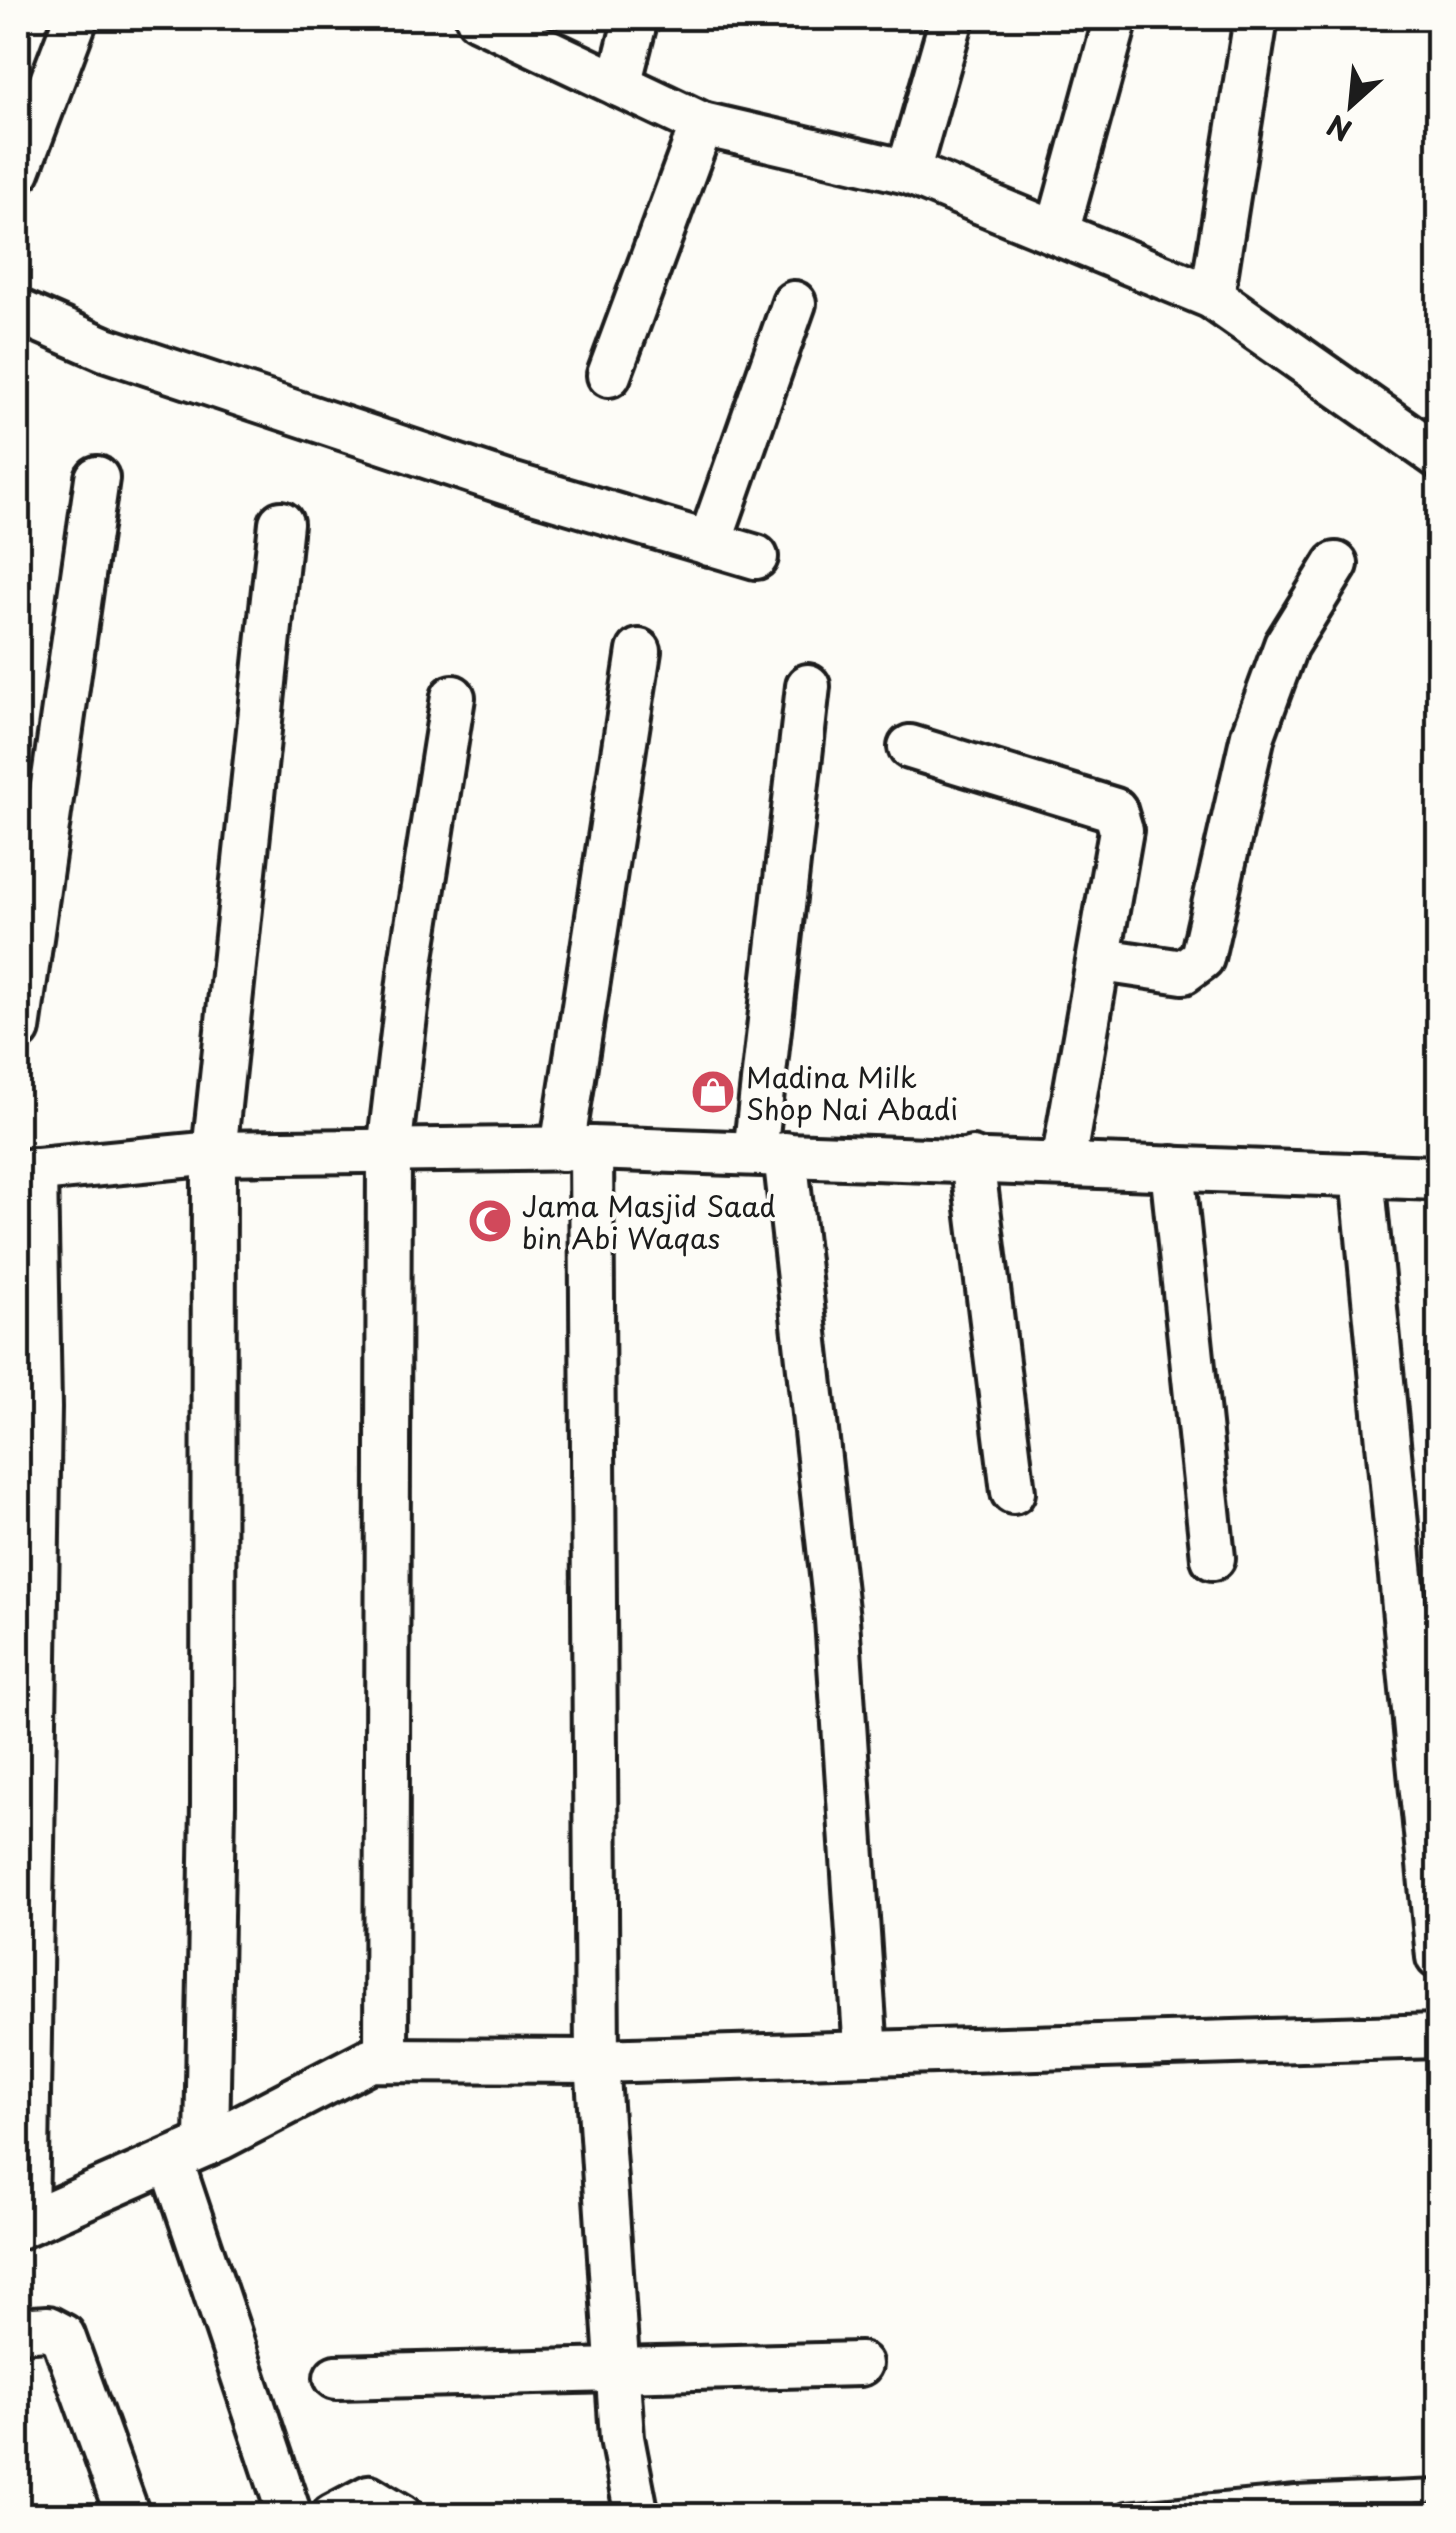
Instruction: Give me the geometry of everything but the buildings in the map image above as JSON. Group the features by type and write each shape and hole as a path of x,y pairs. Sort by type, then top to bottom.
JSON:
{"street":[{"path":"18,171 76,18"},
{"path":"478,18 702,124 908,172 1212,297 1438,456"},
{"path":"619,84 636,18"},
{"path":"908,172 952,18"},
{"path":"1057,233 1116,18"},
{"path":"1212,297 1256,18"},
{"path":"609,374 702,124"},
{"path":"709,544 794,303"},
{"path":"18,311 105,349 507,483 756,557"},
{"path":"18,1029 97,478"},
{"path":"281,524 214,1154 213,1804 189,2152 290,2516"},
{"path":"1102,960 1182,972 1202,958 1253,735 1286,645 1336,564"},
{"path":"637,2516 622,2438 597,2061 576,1149 639,651"},
{"path":"808,686 770,1153 837,1619 866,2053"},
{"path":"386,2060 389,1151 412,957 453,697"},
{"path":"910,747 1115,810 1122,830 1063,1163"},
{"path":"1438,1178 972,1159 576,1149 214,1154 26,1171 22,2224 189,2152 370,2060 597,2061 1438,2036"},
{"path":"972,1159 1013,1492"},
{"path":"1172,1168 1214,1558"},
{"path":"1362,1175 1438,1958"},
{"path":"18,2330 48,2328 64,2336 128,2516"},
{"path":"336,2377 860,2364"},
{"path":"333,2516 368,2498 401,2516"}],"lane":[{"path":"1127,2514 1296,2497 1438,2491"}],"place":[{"name":"Madina Milk Shop Nai Abadi","path":"713,1092"},
{"name":"Jama Masjid Saad bin Abi Waqas","path":"490,1221"}]}
